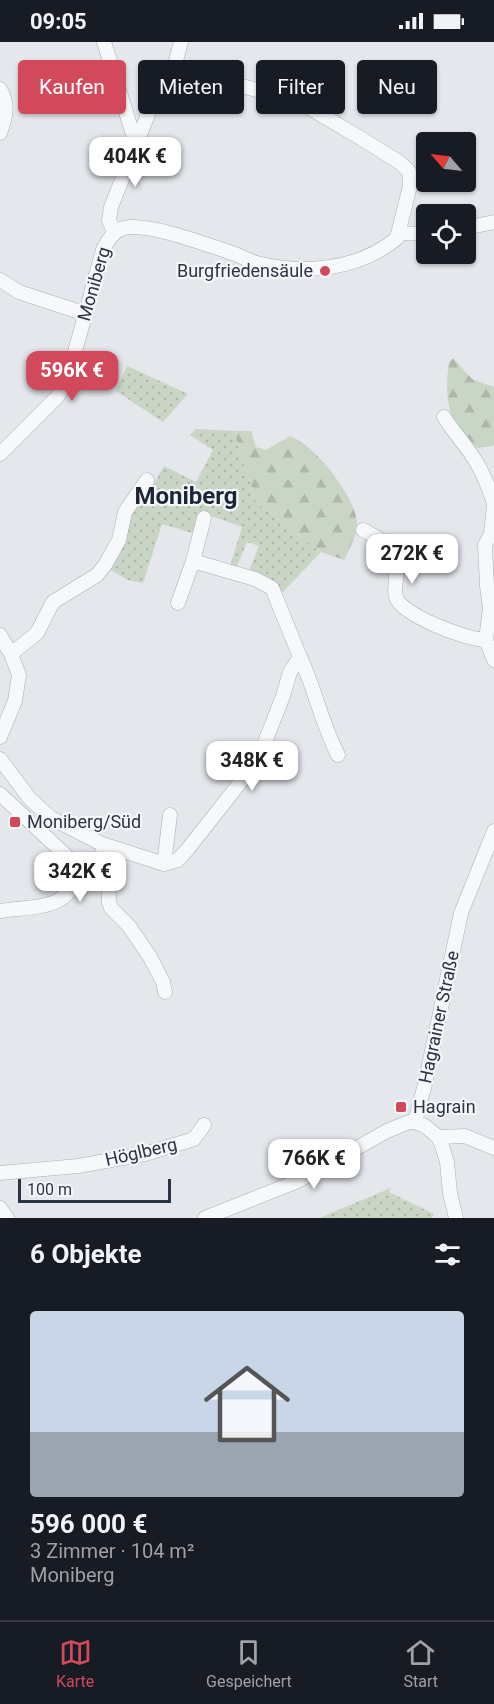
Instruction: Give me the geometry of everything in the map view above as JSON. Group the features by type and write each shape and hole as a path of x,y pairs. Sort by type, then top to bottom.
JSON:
{"street":[{"path":"104,42 136,144"},
{"path":"176,60 181,42"},
{"path":"148,114 111,207 109,221 115,233 124,228 144,228 174,234 255,263 298,268 329,267 360,260 392,242 399,233 410,186 409,171 399,162 298,101 244,87"},
{"path":"0,88 6,100 5,119 0,134"},
{"path":"476,226 494,222"},
{"name":"Moniberg","path":"0,454 58,396 68,377 103,250 108,239 115,233"},
{"path":"399,233 416,234"},
{"path":"0,280 19,292 86,314"},
{"path":"444,417 487,480 494,504 491,534 485,545 490,608 486,640 494,660"},
{"path":"11,654 37,633 53,602 97,575 105,565 118,540 125,512 147,480"},
{"path":"178,603 193,561 204,518"},
{"path":"363,530 392,548 397,561 395,596 400,605 465,637 486,640"},
{"path":"193,561 255,579 272,588 316,694 329,738 338,755"},
{"path":"0,635 19,675 15,701 0,737"},
{"path":"0,759 30,799 51,818 102,844 164,864 178,860 258,760 290,672 300,657"},
{"path":"0,794 73,862 76,874 72,887 65,896 51,904 44,907 0,911"},
{"path":"164,864 170,815"},
{"name":"Hagrainer Straße","path":"415,1122 461,913 494,831"},
{"path":"102,844 111,908 129,926 150,957 163,982 165,992"},
{"path":"205,1218 298,1181 398,1125 415,1122 425,1126 438,1137 447,1162 450,1193 456,1218"},
{"name":"Höglberg","path":"0,1173 78,1166 145,1154 194,1139 204,1125"},
{"path":"438,1137 465,1136 494,1148"},
{"path":"0,1208 7,1218"}],"green space":[{"path":"453,358 472,379 494,387 494,445 492,446 478,448 460,431 454,421 447,386 449,362"},
{"path":"127,366 188,394 163,422 116,391"},
{"path":"196,429 235,431 256,503 321,552 279,596 249,571 259,546 247,542 237,566 233,568 230,566 242,527 203,513 195,534 162,524 143,583 128,580 107,568 135,503 153,485 164,466 196,482 213,450 190,435"},
{"path":"235,431 251,431 256,447 266,450 290,436 311,449 322,461 342,487 355,513 356,533 344,560 321,552 256,503"},
{"path":"391,1188 389,1192 434,1214 432,1218 319,1218"}],"place":[{"name":"Burgfriedensäule","path":"325,271"},
{"name":"Moniberg/Süd","path":"15,822"},
{"name":"Hagrain","path":"401,1107"}],"district":[{"name":"Moniberg","path":"186,496"}]}
